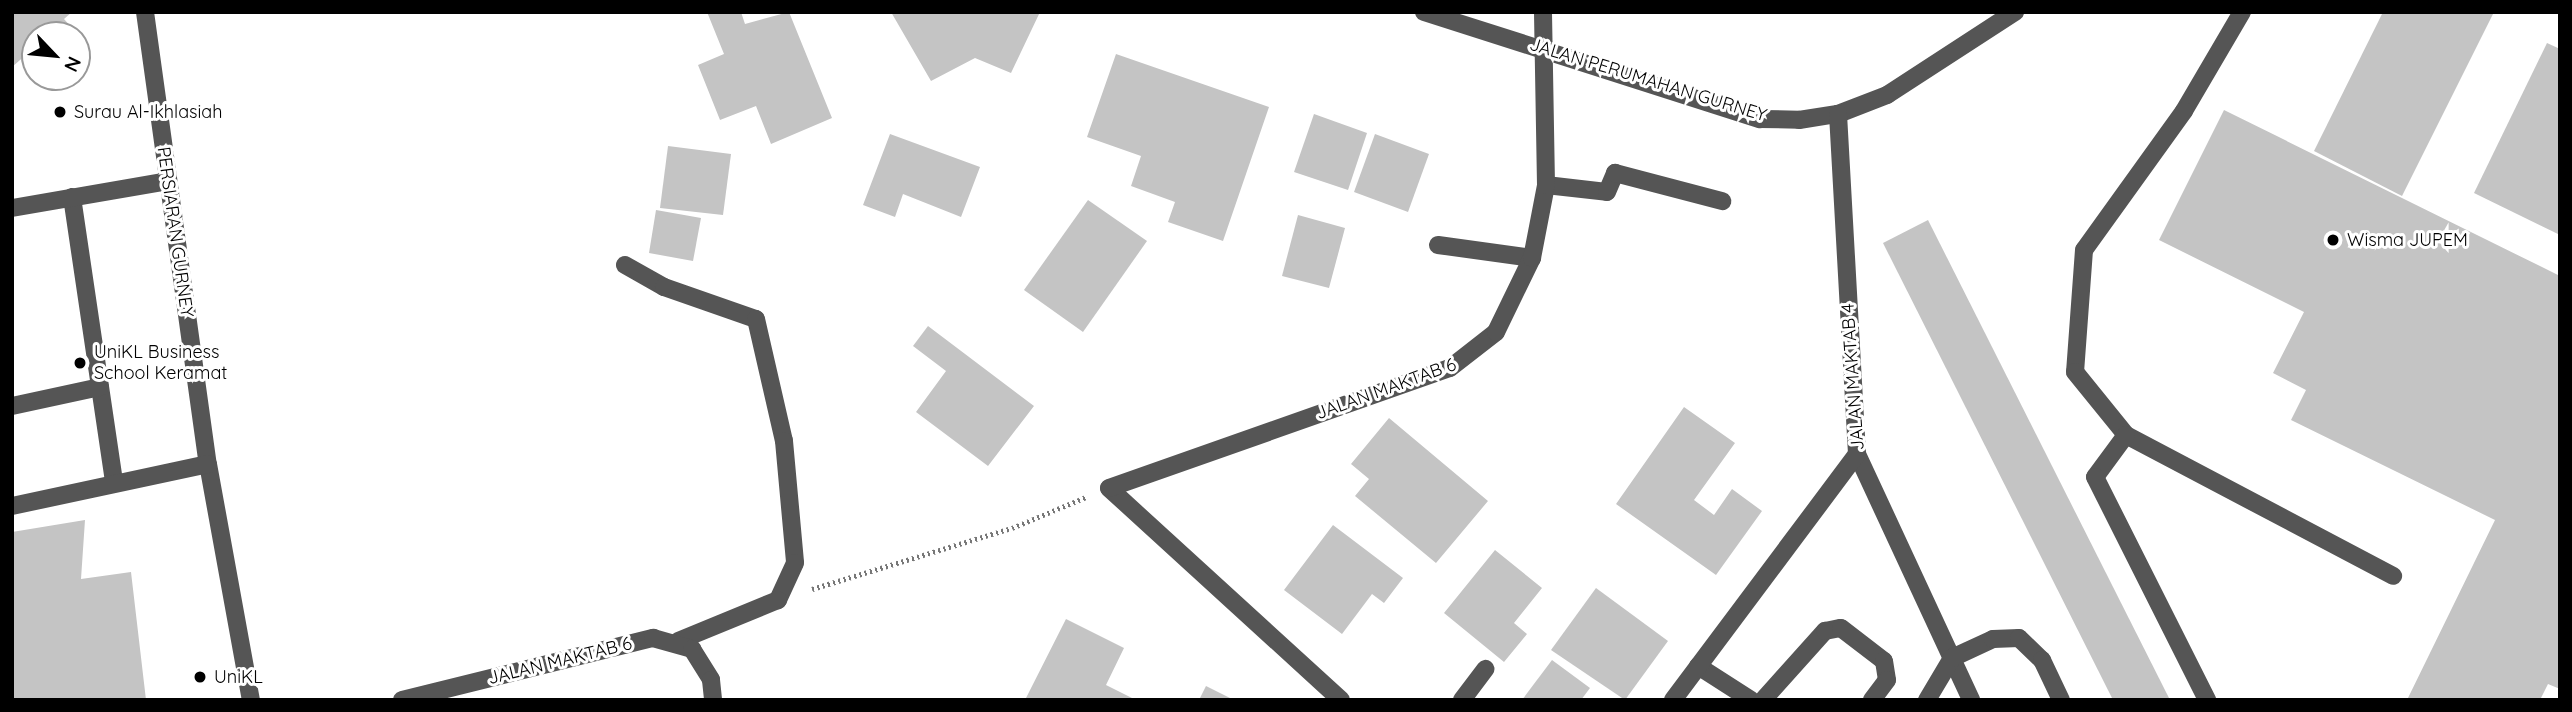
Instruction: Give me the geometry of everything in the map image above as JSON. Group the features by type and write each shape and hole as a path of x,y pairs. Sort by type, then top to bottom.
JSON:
{"street":[{"name":"JALAN PERUMAHAN GURNEY","path":"1424,12 1760,119 1838,114 1938,66 2015,12"},
{"name":"JALAN MAKTAB 6","path":"1109,488 1450,368 1496,332 1532,258 1546,185 1543,12"},
{"path":"2242,12 2184,111 2084,250 2075,372 2126,435 2393,576"},
{"name":"PERSIARAN GURNEY","path":"144,16 208,464 251,700"},
{"name":"JALAN MAKTAB 4","path":"1838,114 1857,454 1971,700"},
{"path":"1546,185 1607,192 1615,173 1722,201"},
{"path":"12,208 168,181"},
{"path":"72,197 114,483"},
{"path":"1437,245 1532,258"},
{"path":"625,265 664,287 756,319 784,441 794,563 778,600 678,641 703,663 713,700"},
{"path":"12,406 100,387"},
{"path":"2126,435 2095,477 2207,700"},
{"path":"1673,700 1857,454"},
{"path":"12,506 208,464"},
{"path":"1109,488 1341,700"},
{"path":"1763,700 1825,631 1841,628 1884,661 1887,680 1871,700"},
{"name":"JALAN MAKTAB 6","path":"402,700 653,638 678,641"},
{"path":"1927,700 1952,658 1993,639 2019,638 2042,660 2061,700"},
{"path":"1698,666 1751,700"},
{"path":"1462,700 1485,669"}],"path":[{"path":"778,600 1012,528 1109,488"}],"building":[{"path":"12,12 72,12 64,19 66,21 21,21 21,59 12,67"},
{"path":"707,12 741,12 745,24 789,12 832,118 771,144 756,106 720,120 698,65 724,54"},
{"path":"891,12 1040,12 1011,73 975,58 931,81"},
{"path":"2383,12 2494,12 2402,196 2314,151"},
{"path":"2547,43 2560,49 2560,235 2474,193"},
{"path":"1116,54 1269,107 1223,241 1168,222 1175,202 1131,186 1141,156 1087,137"},
{"path":"2224,110 2560,276 2560,689 2548,684 2540,700 2407,700 2495,520 2291,420 2306,390 2273,373 2304,312 2159,240"},
{"path":"1314,114 1367,133 1348,190 1294,172"},
{"path":"890,134 980,167 961,217 903,194 895,217 863,205"},
{"path":"1375,134 1429,154 1408,212 1354,192"},
{"path":"668,146 731,154 723,215 660,208"},
{"path":"1088,200 1147,241 1083,332 1024,290"},
{"path":"656,210 701,218 693,261 649,253"},
{"path":"1298,215 1345,228 1329,288 1282,276"},
{"path":"1928,220 2170,700 2113,700 1883,243"},
{"path":"928,326 1034,406 988,466 916,412 946,371 913,346"},
{"path":"1684,407 1735,443 1694,500 1714,515 1732,489 1762,511 1716,575 1616,504"},
{"path":"1389,418 1488,501 1436,563 1355,496 1369,479 1351,464"},
{"path":"85,520 81,579 131,572 146,700 12,700 12,532"},
{"path":"1333,525 1403,578 1384,603 1372,594 1342,634 1284,590"},
{"path":"1495,550 1542,588 1514,623 1527,634 1504,662 1444,613"},
{"path":"1596,588 1668,641 1625,700 1551,650"},
{"path":"1066,619 1124,648 1106,685 1136,700 1025,700"},
{"path":"1552,660 1590,688 1581,700 1522,700"},
{"path":"1206,686 1234,700 1199,700"}],"place":[{"name":"Surau Al-Ikhlasiah","path":"60,112"},
{"name":"Wisma JUPEM","path":"2333,240"},
{"name":"UniKL Business School Keramat","path":"80,363"},
{"name":"UniKL","path":"200,677"}]}
